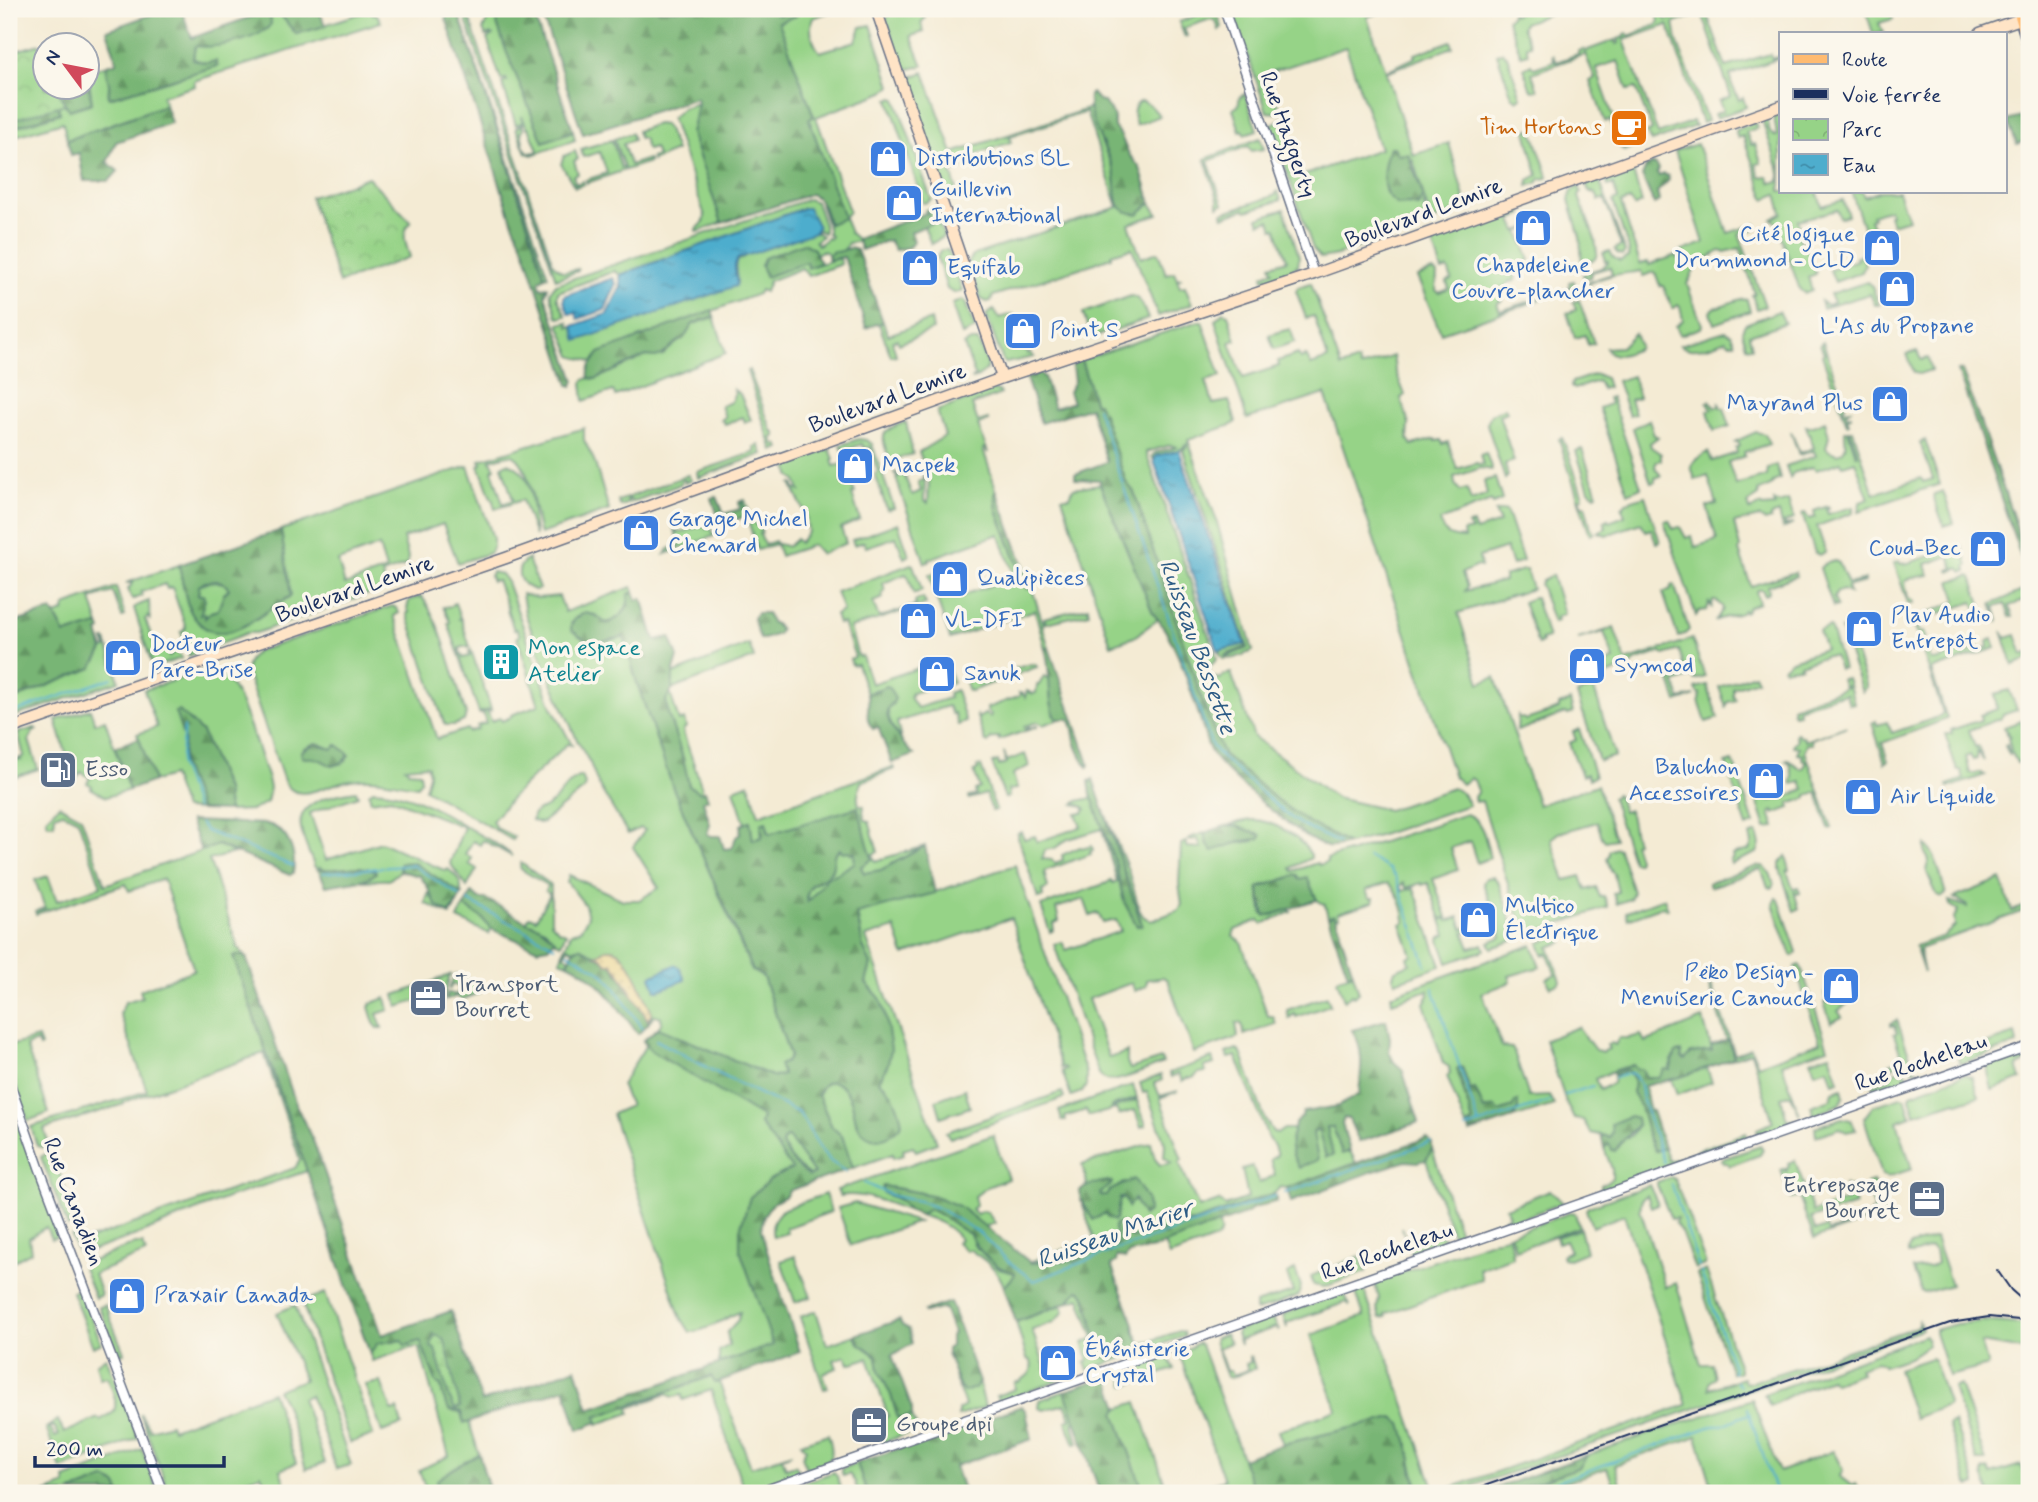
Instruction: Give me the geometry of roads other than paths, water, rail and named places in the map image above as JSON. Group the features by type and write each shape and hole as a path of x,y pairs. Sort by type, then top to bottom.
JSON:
{"main road":[{"path":"876,9 1002,378"},
{"path":"1982,32 2023,14 2029,46"},
{"name":"Boulevard Lemire","path":"9,729 506,558 1002,378 1314,274 1779,107"}],"street":[{"name":"Rue Haggerty","path":"1224,9 1314,274"},
{"name":"Rue Rocheleau","path":"757,1493 2029,1045"},
{"name":"Rue Canadien","path":"9,1081 163,1493"}],"water":[{"path":"808,208 818,227 815,232 739,258 735,265 736,286 577,341 573,326 607,314 621,287 620,275"},
{"path":"613,278 616,284 605,310 578,319 576,313 569,314 564,296"},
{"path":"1179,450 1245,644 1218,651 1154,461 1156,456"},
{"path":"675,965 680,968 685,980 656,990 651,976"}],"waterway":[{"name":"Ruisseau Bessette","path":"1097,408 1212,746 1285,813 1303,826 1339,843"},
{"name":"Ruisseau Marier","path":"9,714 112,678"},
{"name":"Ruisseau Marier","path":"184,727 180,765 196,809"},
{"name":"Ruisseau Marier","path":"200,823 206,831 293,866"},
{"name":"Ruisseau Bessette","path":"1368,857 1389,869 1396,878 1426,965"},
{"name":"Ruisseau Marier","path":"323,873 412,865 460,896"},
{"name":"Ruisseau Marier","path":"468,901 555,946"},
{"name":"Ruisseau Marier","path":"568,952 601,972 643,1029"},
{"name":"Ruisseau Bessette","path":"1433,988 1479,1124"},
{"name":"Ruisseau Marier","path":"656,1040 799,1113 821,1150 830,1161 846,1172"},
{"name":"Ruisseau Marier","path":"1614,1078 1631,1073 1635,1076 1664,1162"},
{"name":"Ruisseau Marier","path":"1565,1095 1593,1086"},
{"name":"Ruisseau Marier","path":"1465,1129 1550,1101"},
{"name":"Ruisseau Marier","path":"1285,1193 1431,1142"},
{"name":"Ruisseau Marier","path":"864,1183 893,1196 938,1208 978,1232 1009,1262 1034,1281 1098,1256 1275,1196"},
{"name":"Ruisseau Marier","path":"1672,1185 1699,1267"},
{"name":"Ruisseau Marier","path":"1701,1272 1733,1373"},
{"name":"Ruisseau Marier","path":"1737,1382 1740,1386"},
{"path":"1747,1408 1776,1493"},
{"path":"1525,1493 1750,1414"}],"railway":[{"path":"1997,1270 2011,1290 2029,1306"},
{"path":"1464,1493 1950,1323 1989,1317 2029,1321"}],"place":[{"name":"Tim Hortons","path":"1629,128"},
{"name":"Distributions BL","path":"888,159"},
{"name":"Guillevin International","path":"904,203"},
{"name":"Chapdeleine Couvre-plancher","path":"1533,228"},
{"name":"Cité logique Drummond - CLD","path":"1882,248"},
{"name":"Equifab","path":"920,268"},
{"name":"L'As du Propane","path":"1897,289"},
{"name":"Point S","path":"1023,331"},
{"name":"Mayrand Plus","path":"1890,404"},
{"name":"Macpek","path":"855,466"},
{"name":"Garage Michel Chenard","path":"641,533"},
{"name":"Coud-Bec","path":"1988,549"},
{"name":"Qualipièces","path":"950,579"},
{"name":"VL-DFI","path":"918,621"},
{"name":"Plav Audio Entrepôt","path":"1864,629"},
{"name":"Docteur Pare-Brise","path":"123,658"},
{"name":"Mon espace Atelier","path":"501,662"},
{"name":"Symcod","path":"1587,666"},
{"name":"Sanuk","path":"937,674"},
{"name":"Esso","path":"58,770"},
{"name":"Baluchon Accessoires","path":"1766,781"},
{"name":"Air Liquide","path":"1863,797"},
{"name":"Multico Électrique","path":"1478,920"},
{"name":"Pëko Design - Menuiserie Canouck","path":"1841,986"},
{"name":"Transport Bourret","path":"428,998"},
{"name":"Entreposage Bourret","path":"1927,1199"},
{"name":"Praxair Canada","path":"127,1296"},
{"name":"Ébénisterie Crystal","path":"1058,1363"},
{"name":"Groupe dpi","path":"869,1425"}]}
